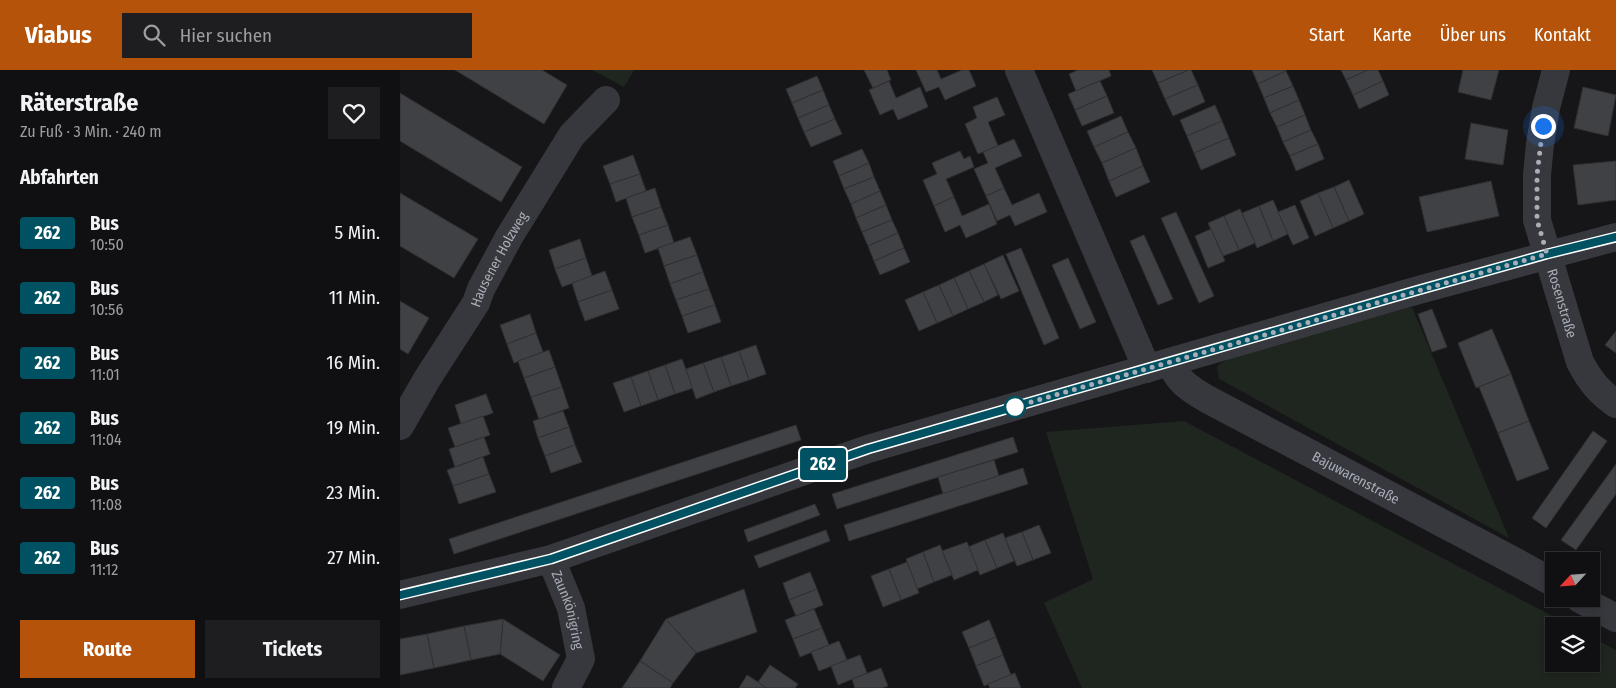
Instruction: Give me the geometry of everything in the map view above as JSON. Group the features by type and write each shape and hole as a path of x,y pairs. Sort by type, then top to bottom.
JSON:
{"street":[{"name":"Bajuwarenstraße","path":"1019,70 1158,366 1176,375 1183,384 1207,399 1545,579"},
{"name":"Rosenstraße","path":"1556,70 1546,108 1537,175 1537,220 1580,362 1589,380 1616,404"},
{"name":"Hausener Holzweg","path":"400,426 476,303 481,289 509,237 572,135 606,100"},
{"path":"400,595 551,559 868,449 1547,254 1616,237"},
{"name":"Zaunkönigring","path":"551,559 570,608 581,659 566,688"},
{"path":"1597,608 1616,618"}],"shaded area":[{"path":"592,70 634,70 624,87"},
{"path":"1412,307 1509,538 1219,379 1217,366 1233,355"},
{"path":"1184,421 1554,617 1545,617 1545,672 1600,672 1600,642 1616,650 1616,688 1082,688 1044,603 1093,579 1046,432"}],"building":[{"path":"455,70 542,70 567,85 544,124"},
{"path":"864,70 887,70 891,80 873,88"},
{"path":"916,70 937,70 941,79 962,70 969,70 976,86 945,100 939,87 926,92"},
{"path":"1078,70 1109,70 1111,76 1076,91 1069,74"},
{"path":"1152,70 1189,70 1158,83"},
{"path":"1191,70 1198,85 1165,99 1158,83"},
{"path":"1252,70 1286,70 1286,71 1258,84"},
{"path":"1341,70 1368,70 1346,80"},
{"path":"1368,70 1378,70 1383,81 1353,95 1346,80"},
{"path":"1463,70 1499,70 1491,100 1458,92"},
{"path":"1286,71 1293,86 1264,98 1258,84"},
{"path":"817,76 823,90 792,103 786,89"},
{"path":"889,81 896,98 920,87 928,107 898,120 893,109 880,115 869,90"},
{"path":"1100,81 1107,96 1075,110 1068,94"},
{"path":"1383,81 1389,95 1359,109 1353,95"},
{"path":"1198,85 1205,102 1173,116 1165,99"},
{"path":"1293,86 1299,100 1270,113 1264,98"},
{"path":"1583,87 1616,95 1608,136 1574,128"},
{"path":"823,90 829,105 798,118 792,103"},
{"path":"400,93 522,167 501,202 400,141"},
{"path":"1107,96 1114,113 1082,126 1075,110"},
{"path":"997,97 1005,115 988,122 998,146 978,154 965,124 977,118 973,107"},
{"path":"1299,100 1305,115 1277,127 1270,113"},
{"path":"829,105 835,119 804,132 798,118"},
{"path":"1215,105 1222,121 1187,136 1180,120"},
{"path":"1305,115 1311,130 1283,142 1277,127"},
{"path":"1121,116 1128,132 1094,147 1087,131"},
{"path":"835,119 842,134 811,147 804,132"},
{"path":"1222,121 1229,138 1194,153 1187,136"},
{"path":"1471,123 1508,130 1503,165 1465,159"},
{"path":"1311,130 1318,144 1290,156 1283,142"},
{"path":"1128,132 1136,148 1102,163 1094,147"},
{"path":"1229,138 1236,155 1201,170 1194,153"},
{"path":"1014,139 1022,156 995,168 1004,188 986,196 974,169 988,163 983,152"},
{"path":"1318,144 1324,159 1296,171 1290,156"},
{"path":"1136,148 1143,166 1109,181 1102,163"},
{"path":"862,149 869,163 839,176 833,161"},
{"path":"960,151 964,159 970,156 974,167 946,179 954,197 934,206 923,180 937,174 932,163"},
{"path":"633,155 640,174 610,184 603,166"},
{"path":"1616,161 1616,200 1578,205 1573,165"},
{"path":"869,163 874,177 844,189 839,176"},
{"path":"1143,166 1150,182 1116,197 1109,181"},
{"path":"640,174 646,191 616,202 610,184"},
{"path":"874,177 880,191 851,204 844,189"},
{"path":"1349,180 1364,214 1349,221 1334,187"},
{"path":"1491,181 1499,216 1427,232 1419,197"},
{"path":"1334,187 1349,221 1333,228 1318,193"},
{"path":"655,188 661,207 632,217 626,198"},
{"path":"1004,188 1012,205 1039,193 1047,212 1015,226 1010,215 997,221 986,196"},
{"path":"880,191 886,205 856,218 851,204"},
{"path":"400,193 478,239 454,278 400,246"},
{"path":"1318,193 1333,228 1315,236 1300,201"},
{"path":"954,197 962,216 989,204 997,224 966,238 960,225 945,232 934,206"},
{"path":"1273,200 1288,234 1273,241 1259,206"},
{"path":"886,205 892,220 862,232 856,218"},
{"path":"1295,205 1309,238 1293,245 1278,212"},
{"path":"1259,206 1273,241 1257,248 1242,213"},
{"path":"661,207 668,225 639,235 632,217"},
{"path":"1240,209 1255,243 1239,250 1224,216"},
{"path":"1176,212 1214,296 1199,303 1161,218"},
{"path":"1224,216 1239,250 1223,256 1208,223"},
{"path":"892,220 898,233 868,246 862,232"},
{"path":"668,225 674,243 645,253 639,235"},
{"path":"1211,229 1225,261 1208,268 1195,236"},
{"path":"898,233 904,248 874,261 868,246"},
{"path":"1144,235 1173,299 1158,305 1130,241"},
{"path":"690,237 697,255 664,266 658,248"},
{"path":"580,239 586,258 555,269 549,250"},
{"path":"904,248 910,262 880,275 874,261"},
{"path":"1021,248 1059,338 1044,345 1006,254"},
{"path":"697,255 703,272 670,284 664,266"},
{"path":"1003,255 1019,291 1001,299 984,264"},
{"path":"586,258 592,276 562,287 555,269"},
{"path":"1068,258 1096,322 1080,329 1052,265"},
{"path":"984,264 998,295 984,302 969,271"},
{"path":"605,271 612,290 578,302 572,283"},
{"path":"969,271 984,302 968,309 954,278"},
{"path":"703,272 709,289 676,300 670,284"},
{"path":"954,278 968,309 953,316 939,285"},
{"path":"939,285 953,316 937,323 923,292"},
{"path":"709,289 715,305 682,316 676,300"},
{"path":"612,290 619,309 585,321 578,302"},
{"path":"923,292 937,323 919,331 905,300"},
{"path":"400,301 429,318 408,354 400,349"},
{"path":"715,305 721,322 688,333 682,316"},
{"path":"1432,309 1447,347 1432,352 1418,314"},
{"path":"530,314 536,333 507,344 500,325"},
{"path":"1492,329 1511,374 1476,388 1458,343"},
{"path":"1616,331 1616,353 1605,345"},
{"path":"536,333 543,352 514,363 507,344"},
{"path":"756,345 766,374 749,380 739,351"},
{"path":"549,350 555,367 524,378 518,361"},
{"path":"739,351 749,380 731,386 721,357"},
{"path":"721,357 731,386 714,392 703,363"},
{"path":"682,359 693,388 675,394 665,365"},
{"path":"703,363 714,392 696,399 686,369"},
{"path":"665,365 675,394 658,400 648,371"},
{"path":"555,367 562,387 531,397 524,378"},
{"path":"648,371 658,400 641,406 631,377"},
{"path":"1511,374 1529,421 1498,433 1479,387"},
{"path":"631,377 641,406 624,412 613,383"},
{"path":"562,387 569,408 539,419 531,397"},
{"path":"486,394 493,413 461,424 455,405"},
{"path":"563,411 569,427 538,438 533,421"},
{"path":"483,416 490,435 455,447 448,428"},
{"path":"1529,421 1549,469 1517,481 1498,433"},
{"path":"796,425 801,440 454,554 449,539"},
{"path":"569,427 575,445 545,456 538,438"},
{"path":"1593,431 1607,441 1546,528 1532,518"},
{"path":"484,437 490,454 455,467 449,449"},
{"path":"1013,437 1018,452 837,509 832,494"},
{"path":"575,445 582,462 551,473 545,456"},
{"path":"483,457 489,474 453,486 447,470"},
{"path":"994,460 999,476 943,494 938,477"},
{"path":"1616,464 1616,494 1576,550 1561,540"},
{"path":"1023,468 1028,484 849,541 844,525"},
{"path":"489,474 496,492 459,504 453,486"},
{"path":"815,504 820,515 748,542 744,530"},
{"path":"1039,525 1051,553 1033,560 1022,532"},
{"path":"826,530 830,541 759,568 754,556"},
{"path":"1022,532 1033,560 1017,566 1005,538"},
{"path":"1003,533 1014,561 997,568 985,540"},
{"path":"985,540 997,568 980,575 968,547"},
{"path":"967,542 978,570 954,580 942,551"},
{"path":"940,545 952,575 934,582 923,552"},
{"path":"923,552 934,582 917,589 906,559"},
{"path":"907,562 919,593 901,600 889,569"},
{"path":"889,569 901,600 883,607 871,576"},
{"path":"810,572 817,589 789,600 783,583"},
{"path":"744,589 757,632 696,653 666,619"},
{"path":"817,589 823,605 796,616 789,600"},
{"path":"814,609 822,628 793,639 785,620"},
{"path":"503,619 560,655 543,681 500,654"},
{"path":"503,619 500,654 471,660 464,626"},
{"path":"666,619 696,653 673,683 640,661"},
{"path":"989,620 996,637 969,648 962,632"},
{"path":"464,626 471,660 434,668 427,634"},
{"path":"822,628 829,645 800,657 793,639"},
{"path":"427,634 434,668 400,675 400,639"},
{"path":"996,637 1003,655 976,666 969,648"},
{"path":"839,641 847,660 819,671 811,652"},
{"path":"860,655 867,673 838,685 831,666"},
{"path":"1003,655 1011,675 984,686 976,666"},
{"path":"640,661 673,683 670,688 622,688"},
{"path":"770,665 798,684 795,688 766,688 758,682"},
{"path":"881,668 888,686 882,688 855,688 852,679"},
{"path":"1015,673 1021,688 990,688 988,684"},
{"path":"747,675 758,682 766,688 739,688"}],"bus line":[{"name":"262","path":"400,595 551,559 868,449 1415,291 1616,237"}],"route":[{"path":"1015,407 1010,408 1547,254 1537,220 1537,175 1543,126"}]}
